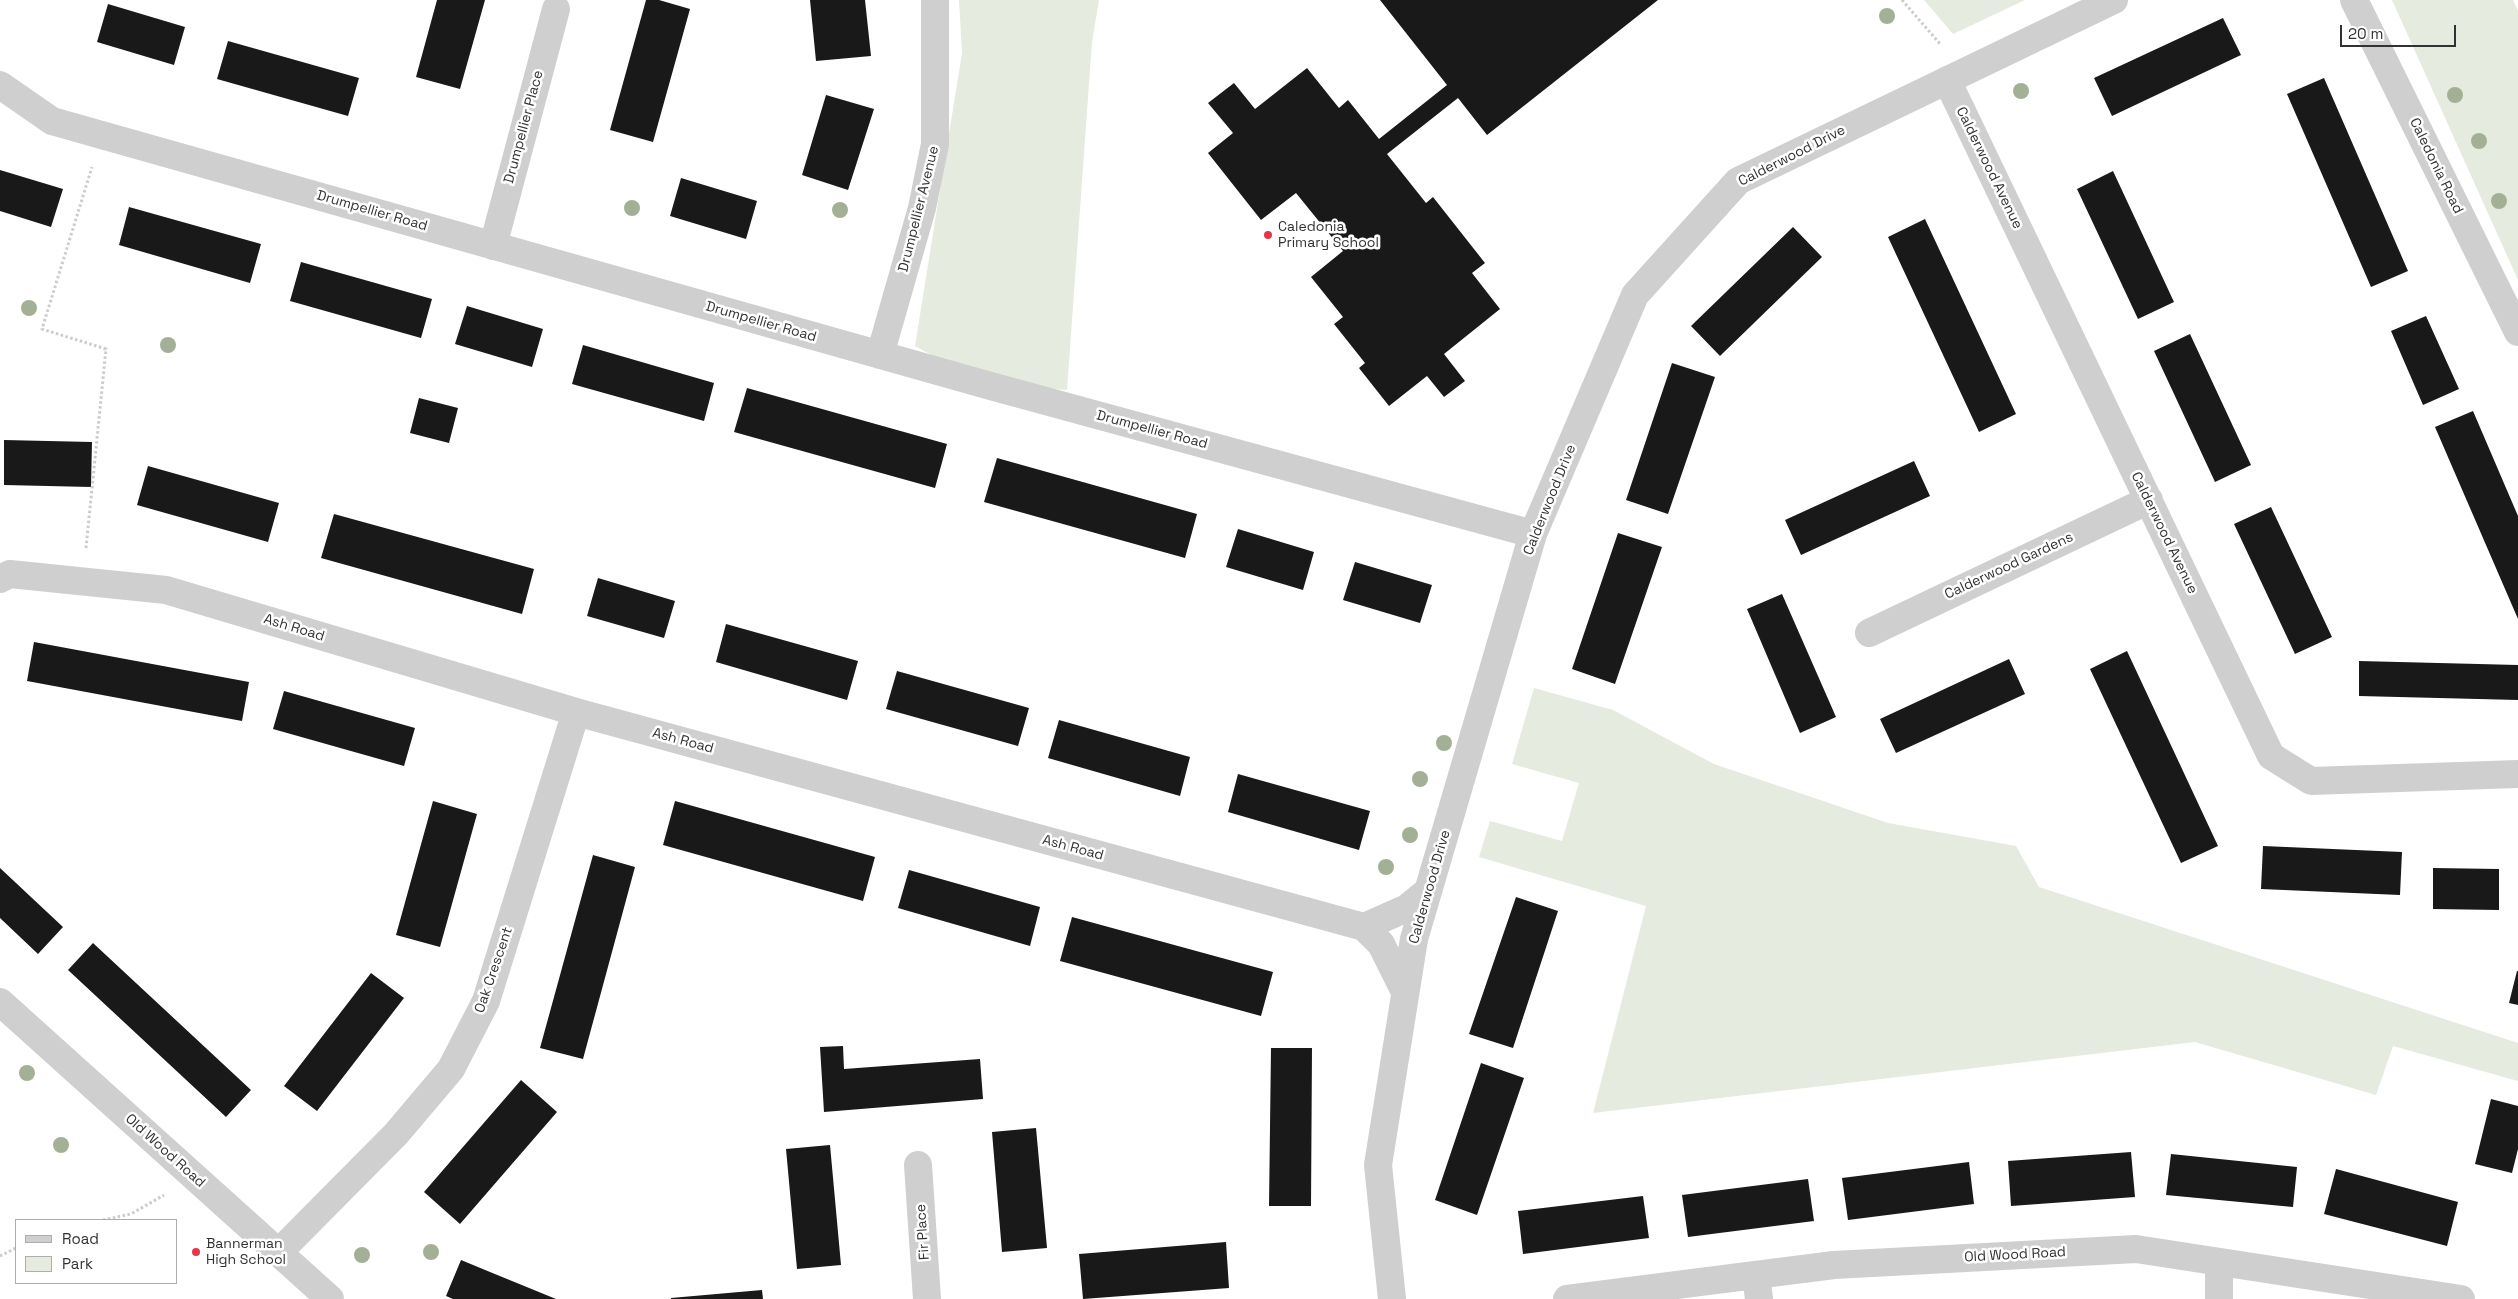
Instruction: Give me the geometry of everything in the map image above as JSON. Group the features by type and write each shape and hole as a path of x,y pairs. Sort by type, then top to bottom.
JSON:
{"street":[{"name":"Drumpellier Avenue","path":"880,355 922,208 935,144 935,0"},
{"name":"Calderwood Drive","path":"1392,1299 1378,1165 1414,939 1533,534 1635,295 1738,181 2114,0"},
{"name":"Caledonia Road","path":"2354,0 2518,332"},
{"name":"Drumpellier Place","path":"492,246 556,9"},
{"name":"Calderwood Avenue","path":"1947,80 2271,756 2311,781 2518,774"},
{"name":"Drumpellier Road","path":"0,85 52,121 880,355 1533,534"},
{"name":"Calderwood Gardens","path":"1869,633 2148,500"},
{"name":"Ash Road","path":"0,579 10,574 166,590 576,712 1364,927"},
{"name":"Oak Crescent","path":"278,1253 396,1134 451,1069 486,1001 576,712"},
{"path":"1405,992 1381,944 1364,927 1407,908 1428,892"},
{"name":"Old Wood Road","path":"0,1002 330,1299"},
{"name":"Fir Place","path":"918,1165 927,1299"},
{"name":"Old Wood Road","path":"1567,1299 1757,1287 1834,1265 2136,1249 2461,1299"},
{"path":"2219,1262 2219,1299"}],"path":[{"path":"1902,0 1939,44"},
{"path":"83,582 106,349 42,329 102,135"},
{"path":"108,1219 131,1214 161,1197 191,1175"},
{"path":"0,1256 15,1248"}],"green space":[{"path":"959,0 1099,0 1092,42 1067,390 987,385 915,346 962,53"},
{"path":"1924,0 2025,0 1953,34"},
{"path":"2392,0 2513,0 2518,11 2518,280"},
{"path":"1534,688 1613,710 1714,764 1888,823 2016,846 2039,887 2518,1043 2518,1081 2393,1046 2376,1095 2195,1042 1593,1113 1646,906 1479,857 1490,821 1562,841 1579,783 1512,764"}],"building":[{"path":"437,0 485,0 460,89 416,77"},
{"path":"646,0 659,0 690,9 653,142 610,130"},
{"path":"810,0 865,0 871,56 816,61"},
{"path":"1380,0 1658,0 1487,135 1458,98 1387,154 1426,203 1433,197 1485,263 1472,273 1500,309 1444,354 1465,381 1444,397 1427,376 1389,406 1359,368 1365,363 1334,324 1343,317 1311,277 1343,251 1296,193 1261,220 1208,153 1233,133 1208,103 1234,83 1255,109 1307,68 1339,108 1348,100 1379,139 1447,85"},
{"path":"108,4 185,27 174,65 97,42"},
{"path":"2223,18 2241,55 2112,116 2094,78"},
{"path":"228,41 359,78 348,116 217,79"},
{"path":"2324,78 2408,271 2371,287 2287,94"},
{"path":"826,95 874,109 848,190 802,175"},
{"path":"0,170 63,189 51,227 0,211"},
{"path":"2113,171 2174,302 2138,319 2077,189"},
{"path":"681,178 757,201 746,239 670,216"},
{"path":"129,207 261,244 250,283 119,245"},
{"path":"1925,219 2016,414 1979,432 1888,237"},
{"path":"1793,227 1822,257 1720,356 1691,326"},
{"path":"301,262 432,299 421,338 290,301"},
{"path":"467,306 543,329 532,367 455,344"},
{"path":"2426,316 2459,389 2423,405 2391,331"},
{"path":"2190,334 2251,465 2215,482 2154,351"},
{"path":"583,345 714,383 704,421 572,384"},
{"path":"1672,363 1715,377 1668,514 1626,500"},
{"path":"747,388 947,444 935,488 734,432"},
{"path":"419,398 458,408 449,443 410,433"},
{"path":"2473,411 2518,516 2518,619 2435,427"},
{"path":"4,440 92,442 91,487 4,485"},
{"path":"997,458 1197,514 1185,558 984,502"},
{"path":"1914,461 1930,496 1801,555 1785,520"},
{"path":"148,466 279,503 268,542 137,505"},
{"path":"2271,507 2332,637 2295,654 2234,524"},
{"path":"334,514 534,569 522,614 321,558"},
{"path":"1238,529 1314,552 1303,590 1226,567"},
{"path":"1618,533 1662,547 1615,684 1572,669"},
{"path":"1355,562 1432,585 1420,623 1343,600"},
{"path":"598,578 675,601 664,638 587,616"},
{"path":"1782,594 1836,717 1800,733 1747,609"},
{"path":"726,624 858,661 847,700 716,662"},
{"path":"34,642 249,682 242,721 27,681"},
{"path":"2127,651 2218,846 2181,863 2090,669"},
{"path":"2009,659 2025,694 1896,753 1880,719"},
{"path":"2359,661 2518,665 2518,700 2359,696"},
{"path":"897,671 1029,708 1018,746 886,709"},
{"path":"284,691 415,728 404,766 273,729"},
{"path":"1059,720 1190,757 1180,796 1048,758"},
{"path":"1238,774 1370,811 1359,850 1228,812"},
{"path":"433,801 477,814 440,947 396,935"},
{"path":"675,801 875,857 863,901 663,845"},
{"path":"2263,846 2402,852 2400,895 2261,889"},
{"path":"593,855 635,867 583,1059 540,1048"},
{"path":"0,868 63,927 38,954 0,918"},
{"path":"2433,868 2499,869 2499,910 2433,909"},
{"path":"909,870 1040,907 1030,946 898,908"},
{"path":"1516,897 1558,911 1513,1048 1469,1034"},
{"path":"1072,917 1273,972 1261,1016 1060,961"},
{"path":"93,943 251,1090 226,1117 68,970"},
{"path":"2518,971 2518,1005 2509,1003"},
{"path":"371,973 404,998 317,1111 284,1086"},
{"path":"843,1046 844,1069 980,1059 983,1099 824,1112 820,1047"},
{"path":"1271,1048 1312,1048 1311,1206 1269,1206"},
{"path":"1481,1063 1524,1078 1477,1215 1435,1200"},
{"path":"521,1080 557,1112 460,1224 424,1192"},
{"path":"2491,1099 2518,1106 2518,1149 2512,1173 2475,1164"},
{"path":"1036,1128 1047,1248 1002,1252 992,1132"},
{"path":"830,1145 841,1265 797,1269 786,1149"},
{"path":"2131,1152 2135,1197 2011,1206 2008,1161"},
{"path":"2171,1154 2297,1167 2293,1207 2166,1195"},
{"path":"1969,1162 1974,1204 1848,1220 1842,1178"},
{"path":"2336,1169 2458,1202 2447,1246 2324,1214"},
{"path":"1808,1179 1814,1221 1688,1237 1682,1195"},
{"path":"1643,1196 1649,1238 1523,1254 1518,1211"},
{"path":"1226,1242 1229,1288 1083,1299 1079,1254"},
{"path":"461,1260 556,1299 453,1299 446,1296"},
{"path":"762,1290 763,1299 671,1299 671,1298"}],"place":[{"name":"Caledonia Primary School","path":"1268,235"},
{"name":"Bannerman High School","path":"196,1252"}]}
